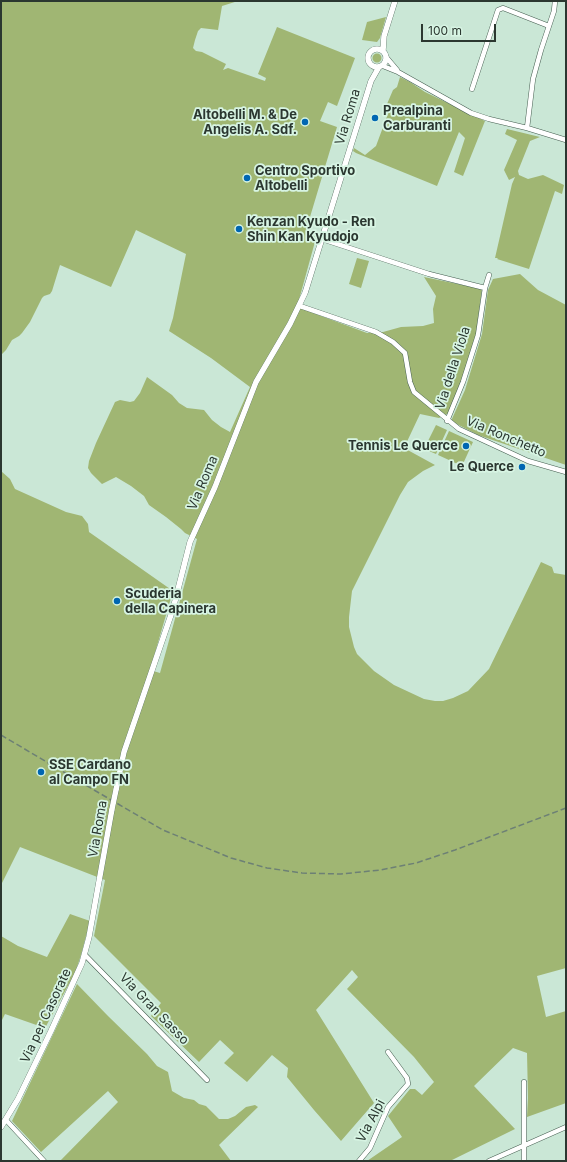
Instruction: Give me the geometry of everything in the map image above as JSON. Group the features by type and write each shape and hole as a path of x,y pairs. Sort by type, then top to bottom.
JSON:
{"street":[{"path":"394,1 384,36 383,51 398,72"},
{"path":"527,128 533,79 548,26 554,11 555,1"},
{"path":"472,89 498,10 503,8 548,26"},
{"path":"384,36 369,56 369,62 373,66 381,66 398,72 471,113 489,120 527,128 566,140"},
{"path":"375,50 383,51"},
{"name":"Via Roma","path":"95,908 112,809 124,752 173,609 190,542 215,487 256,382 300,306 308,286 371,81 381,66 385,63 386,57"},
{"name":"Via Roma","path":"369,62 371,81"},
{"path":"322,239 429,274 485,288"},
{"name":"Via della Viola","path":"447,421 463,382 478,335 485,288 489,276"},
{"name":"Via Ronchetto","path":"300,306 376,332 393,342 405,353 410,382 414,392 447,421 459,429 528,461 566,472"},
{"name":"Via per Casorate","path":"1,1127 18,1099 52,1031 82,963 95,908"},
{"name":"Via Gran Sasso","path":"85,955 207,1080"},
{"name":"Via Alpi","path":"359,1161 370,1148 388,1107 408,1084 407,1078 388,1052"},
{"path":"524,1082 524,1161"},
{"path":"6,1120 44,1161"},
{"path":"489,1161 524,1144 566,1127"}],"green space":[{"path":"1,1 238,1 222,6 218,30 201,28 198,31 193,48 196,51 202,52 226,64 223,70 228,68 265,81 266,78 258,74 277,27 355,58 337,106 328,102 320,121 337,127 307,227 316,238 297,307 367,333 383,332 401,327 423,326 434,323 433,309 436,296 424,277 482,289 476,334 461,382 449,413 439,418 420,414 404,448 435,465 423,471 408,482 400,495 352,591 349,617 349,627 357,654 374,671 394,685 424,699 443,701 468,691 489,669 541,562 552,567 554,573 566,575 566,968 537,976 546,1017 566,1011 566,1103 527,1117 527,1053 513,1048 474,1086 515,1129 450,1161 367,1161 402,1137 388,1116 410,1089 415,1089 422,1095 434,1082 414,1057 347,989 358,977 352,970 316,1010 374,1103 341,1141 287,1077 288,1068 272,1055 247,1082 224,1063 234,1053 220,1040 199,1062 151,1016 161,1003 94,936 105,880 20,847 1,885 1,471 10,479 15,489 66,512 82,516 88,524 89,532 173,591 150,670 160,673 197,539 185,533 149,505 144,496 116,477 102,484 88,468 89,461 115,402 120,400 130,402 134,401 140,393 147,377 172,395 179,403 187,408 204,410 212,420 230,432 250,387 211,358 169,331 186,254 136,230 111,287 60,265 52,291 50,294 42,298 30,322 19,336 12,340 1,355"},
{"path":"386,17 380,38 377,42 362,40 367,22"},
{"path":"377,53 382,58 377,63 372,58"},
{"path":"400,77 425,92 485,121 463,176 454,172 465,138 459,132 437,186 353,151 354,148 365,155 376,146 389,111 387,104 393,90 397,87"},
{"path":"507,129 540,137 530,141 518,171 519,175 528,179 543,175 564,185 562,194 555,191 529,269 495,258 512,184 515,177 509,180 504,170 517,140 505,134"},
{"path":"357,258 369,261 361,288 349,284"},
{"path":"520,274 538,290 566,305 566,465 478,435 451,421 465,390 482,334 488,290 493,279"},
{"path":"436,425 447,430 436,454 424,449"},
{"path":"449,431 473,442 462,466 438,455"},
{"path":"70,914 90,921 75,973 45,1028 5,1014 1,1022 1,936 18,946 47,957"},
{"path":"77,984 147,1054 157,1066 168,1072 172,1091 184,1098 194,1100 199,1104 206,1106 219,1119 228,1119 235,1116 246,1107 255,1105 258,1107 219,1145 231,1161 60,1161 118,1102 108,1091 41,1152 12,1121"}],"railway":[{"path":"1,735 163,830 231,858 267,868 302,873 341,874 380,870 416,863 455,850 566,808"}],"place":[{"name":"Prealpina Carburanti","path":"375,118"},
{"name":"Altobelli M. & De Angelis A. Sdf.","path":"305,122"},
{"name":"Centro Sportivo Altobelli","path":"247,178"},
{"name":"Kenzan Kyudo - Ren Shin Kan Kyudojo","path":"239,229"},
{"name":"Tennis Le Querce","path":"466,446"},
{"name":"Le Querce","path":"522,467"},
{"name":"Scuderia della Capinera","path":"117,601"},
{"name":"SSE Cardano al Campo FN","path":"41,772"}]}
